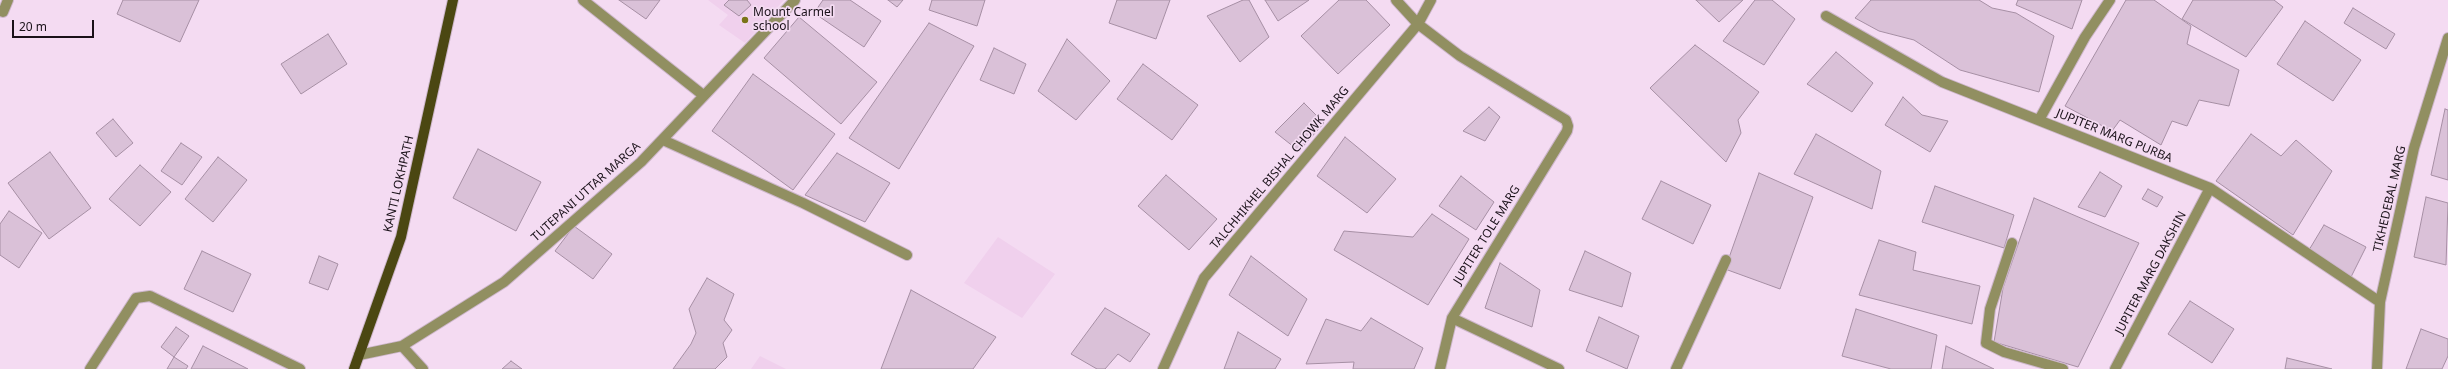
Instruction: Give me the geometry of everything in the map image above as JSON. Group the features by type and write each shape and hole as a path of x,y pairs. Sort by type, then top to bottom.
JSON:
{"main road":[{"name":"KANTI LOKHPATH","path":"354,369 401,237 453,0"}],"street":[{"path":"3,12 8,0"},
{"path":"582,0 703,95"},
{"name":"TUTEPANI UTTAR MARGA","path":"359,355 402,346 504,282 641,162 663,140 703,95 795,0"},
{"path":"1396,0 1418,24"},
{"name":"TALCHHIKHEL BISHAL CHOWK MARG","path":"1163,369 1204,278 1418,24 1431,0"},
{"path":"2039,120 2085,37 2110,0"},
{"name":"JUPITER MARG PURBA","path":"1826,16 1942,82 2210,188 2380,302"},
{"name":"JUPITER TOLE MARG","path":"1418,24 1460,56 1566,120 1567,131 1452,318 1440,369"},
{"name":"TIKHEDEBAL MARG","path":"2377,369 2380,302 2414,148 2448,38"},
{"path":"663,140 803,203 907,256"},
{"name":"JUPITER MARG DAKSHIN","path":"2115,369 2210,188"},
{"path":"2012,243 1990,309 1986,343 2004,352 2063,369"},
{"path":"1676,369 1726,260"},
{"path":"90,369 136,298 150,296 300,369"},
{"path":"1452,318 1559,369"},
{"path":"402,346 423,369"}],"shaded area":[{"name":"Mount Carmel school","path":"708,0 784,0 745,43 719,25 728,15"},
{"path":"998,237 1055,274 1022,318 964,283"},
{"path":"760,356 786,369 751,369"}],"building":[{"path":"123,0 199,0 180,42 117,14"},
{"path":"619,0 660,0 646,19"},
{"path":"729,0 747,0 751,5 739,16 724,5"},
{"path":"823,0 850,0 881,21 864,47 814,13"},
{"path":"888,0 903,0 897,7"},
{"path":"932,0 985,0 977,26 929,10"},
{"path":"1117,0 1170,0 1156,39 1109,23"},
{"path":"1243,0 1249,0 1269,37 1240,62 1207,16"},
{"path":"1265,0 1309,0 1278,21"},
{"path":"1339,0 1366,0 1390,25 1338,74 1301,36"},
{"path":"1696,0 1743,0 1719,22"},
{"path":"1755,0 1772,0 1795,19 1764,65 1723,41"},
{"path":"1871,0 1979,0 1992,8 2016,13 2054,36 2039,92 1960,70 1914,40 1879,31 1855,18"},
{"path":"2018,0 2082,0 2072,29 2016,5"},
{"path":"2126,0 2154,0 2191,26 2187,44 2239,70 2229,106 2199,100 2187,126 2172,121 2161,145 2120,120 2112,131 2065,106"},
{"path":"2193,0 2274,0 2283,7 2246,57 2182,19"},
{"path":"2353,8 2395,34 2386,49 2344,23"},
{"path":"799,17 877,82 841,124 764,58"},
{"path":"2305,21 2361,60 2333,101 2277,64"},
{"path":"929,23 974,46 899,169 849,138"},
{"path":"328,34 347,64 301,94 281,64"},
{"path":"1067,39 1110,81 1076,120 1038,91"},
{"path":"1695,45 1759,92 1738,120 1741,133 1726,162 1650,88"},
{"path":"994,48 1026,64 1014,94 980,80"},
{"path":"1836,52 1873,83 1852,112 1807,84"},
{"path":"1143,64 1198,105 1172,140 1117,99"},
{"path":"753,74 835,134 793,190 712,131"},
{"path":"1903,97 1922,115 1948,121 1930,152 1885,125"},
{"path":"1304,103 1324,123 1299,151 1275,132"},
{"path":"1489,107 1500,117 1485,141 1463,131"},
{"path":"2445,109 2448,110 2448,180 2431,175"},
{"path":"113,119 133,143 116,157 96,133"},
{"path":"1816,134 1881,171 1872,209 1794,174"},
{"path":"2251,134 2281,156 2296,140 2332,171 2293,235 2216,181"},
{"path":"1345,137 1396,179 1367,213 1317,176"},
{"path":"181,143 202,157 182,185 161,171"},
{"path":"478,149 541,182 516,231 453,198"},
{"path":"50,152 91,208 49,239 8,183"},
{"path":"837,153 890,183 865,222 805,195"},
{"path":"218,157 247,180 213,222 185,199"},
{"path":"140,165 171,192 140,226 109,199"},
{"path":"2100,172 2122,186 2105,217 2078,207"},
{"path":"1759,173 1813,197 1780,289 1725,269"},
{"path":"1166,175 1217,219 1189,250 1138,206"},
{"path":"1461,176 1494,202 1476,230 1439,206"},
{"path":"1661,181 1711,205 1693,244 1642,219"},
{"path":"1935,186 2014,215 2004,248 1922,222"},
{"path":"2148,189 2163,197 2157,207 2142,199"},
{"path":"2426,197 2448,203 2446,265 2414,257"},
{"path":"2034,198 2139,243 2078,367 1994,342 2003,288"},
{"path":"9,211 42,233 19,268 0,255 0,224"},
{"path":"1432,214 1469,239 1428,305 1334,250 1344,231 1413,237"},
{"path":"2324,225 2366,247 2351,277 2309,250"},
{"path":"574,226 612,254 593,279 555,251"},
{"path":"1879,240 1916,252 1913,270 1980,286 1972,324 1859,295"},
{"path":"202,251 251,274 233,312 184,289"},
{"path":"1585,251 1631,273 1622,307 1569,290"},
{"path":"319,256 338,264 328,290 309,283"},
{"path":"1251,256 1307,299 1288,336 1229,295"},
{"path":"1500,263 1540,290 1532,327 1485,308"},
{"path":"707,278 734,294 724,320 732,330 723,343 727,357 715,369 673,369 691,344 696,333 689,309"},
{"path":"911,290 996,337 973,369 881,369"},
{"path":"2190,301 2234,329 2212,363 2168,334"},
{"path":"1105,308 1150,334 1130,362 1118,354 1105,369 1097,369 1071,354"},
{"path":"1856,309 1937,335 1931,369 1891,369 1842,356"},
{"path":"1599,317 1639,336 1627,369 1586,351"},
{"path":"1371,318 1423,348 1414,369 1353,369 1354,362 1306,364 1326,319 1361,331"},
{"path":"176,327 189,336 174,357 161,347"},
{"path":"2421,329 2448,339 2448,356 2442,369 2406,369"},
{"path":"1238,332 1281,359 1275,369 1224,369"},
{"path":"203,346 248,369 191,369"},
{"path":"1946,346 1994,369 1942,369"},
{"path":"174,357 188,366 186,369 167,369"},
{"path":"2287,358 2332,369 2285,369"},
{"path":"511,361 522,369 502,369"}],"place":[{"name":"Mount Carmel school","path":"745,20"}]}
